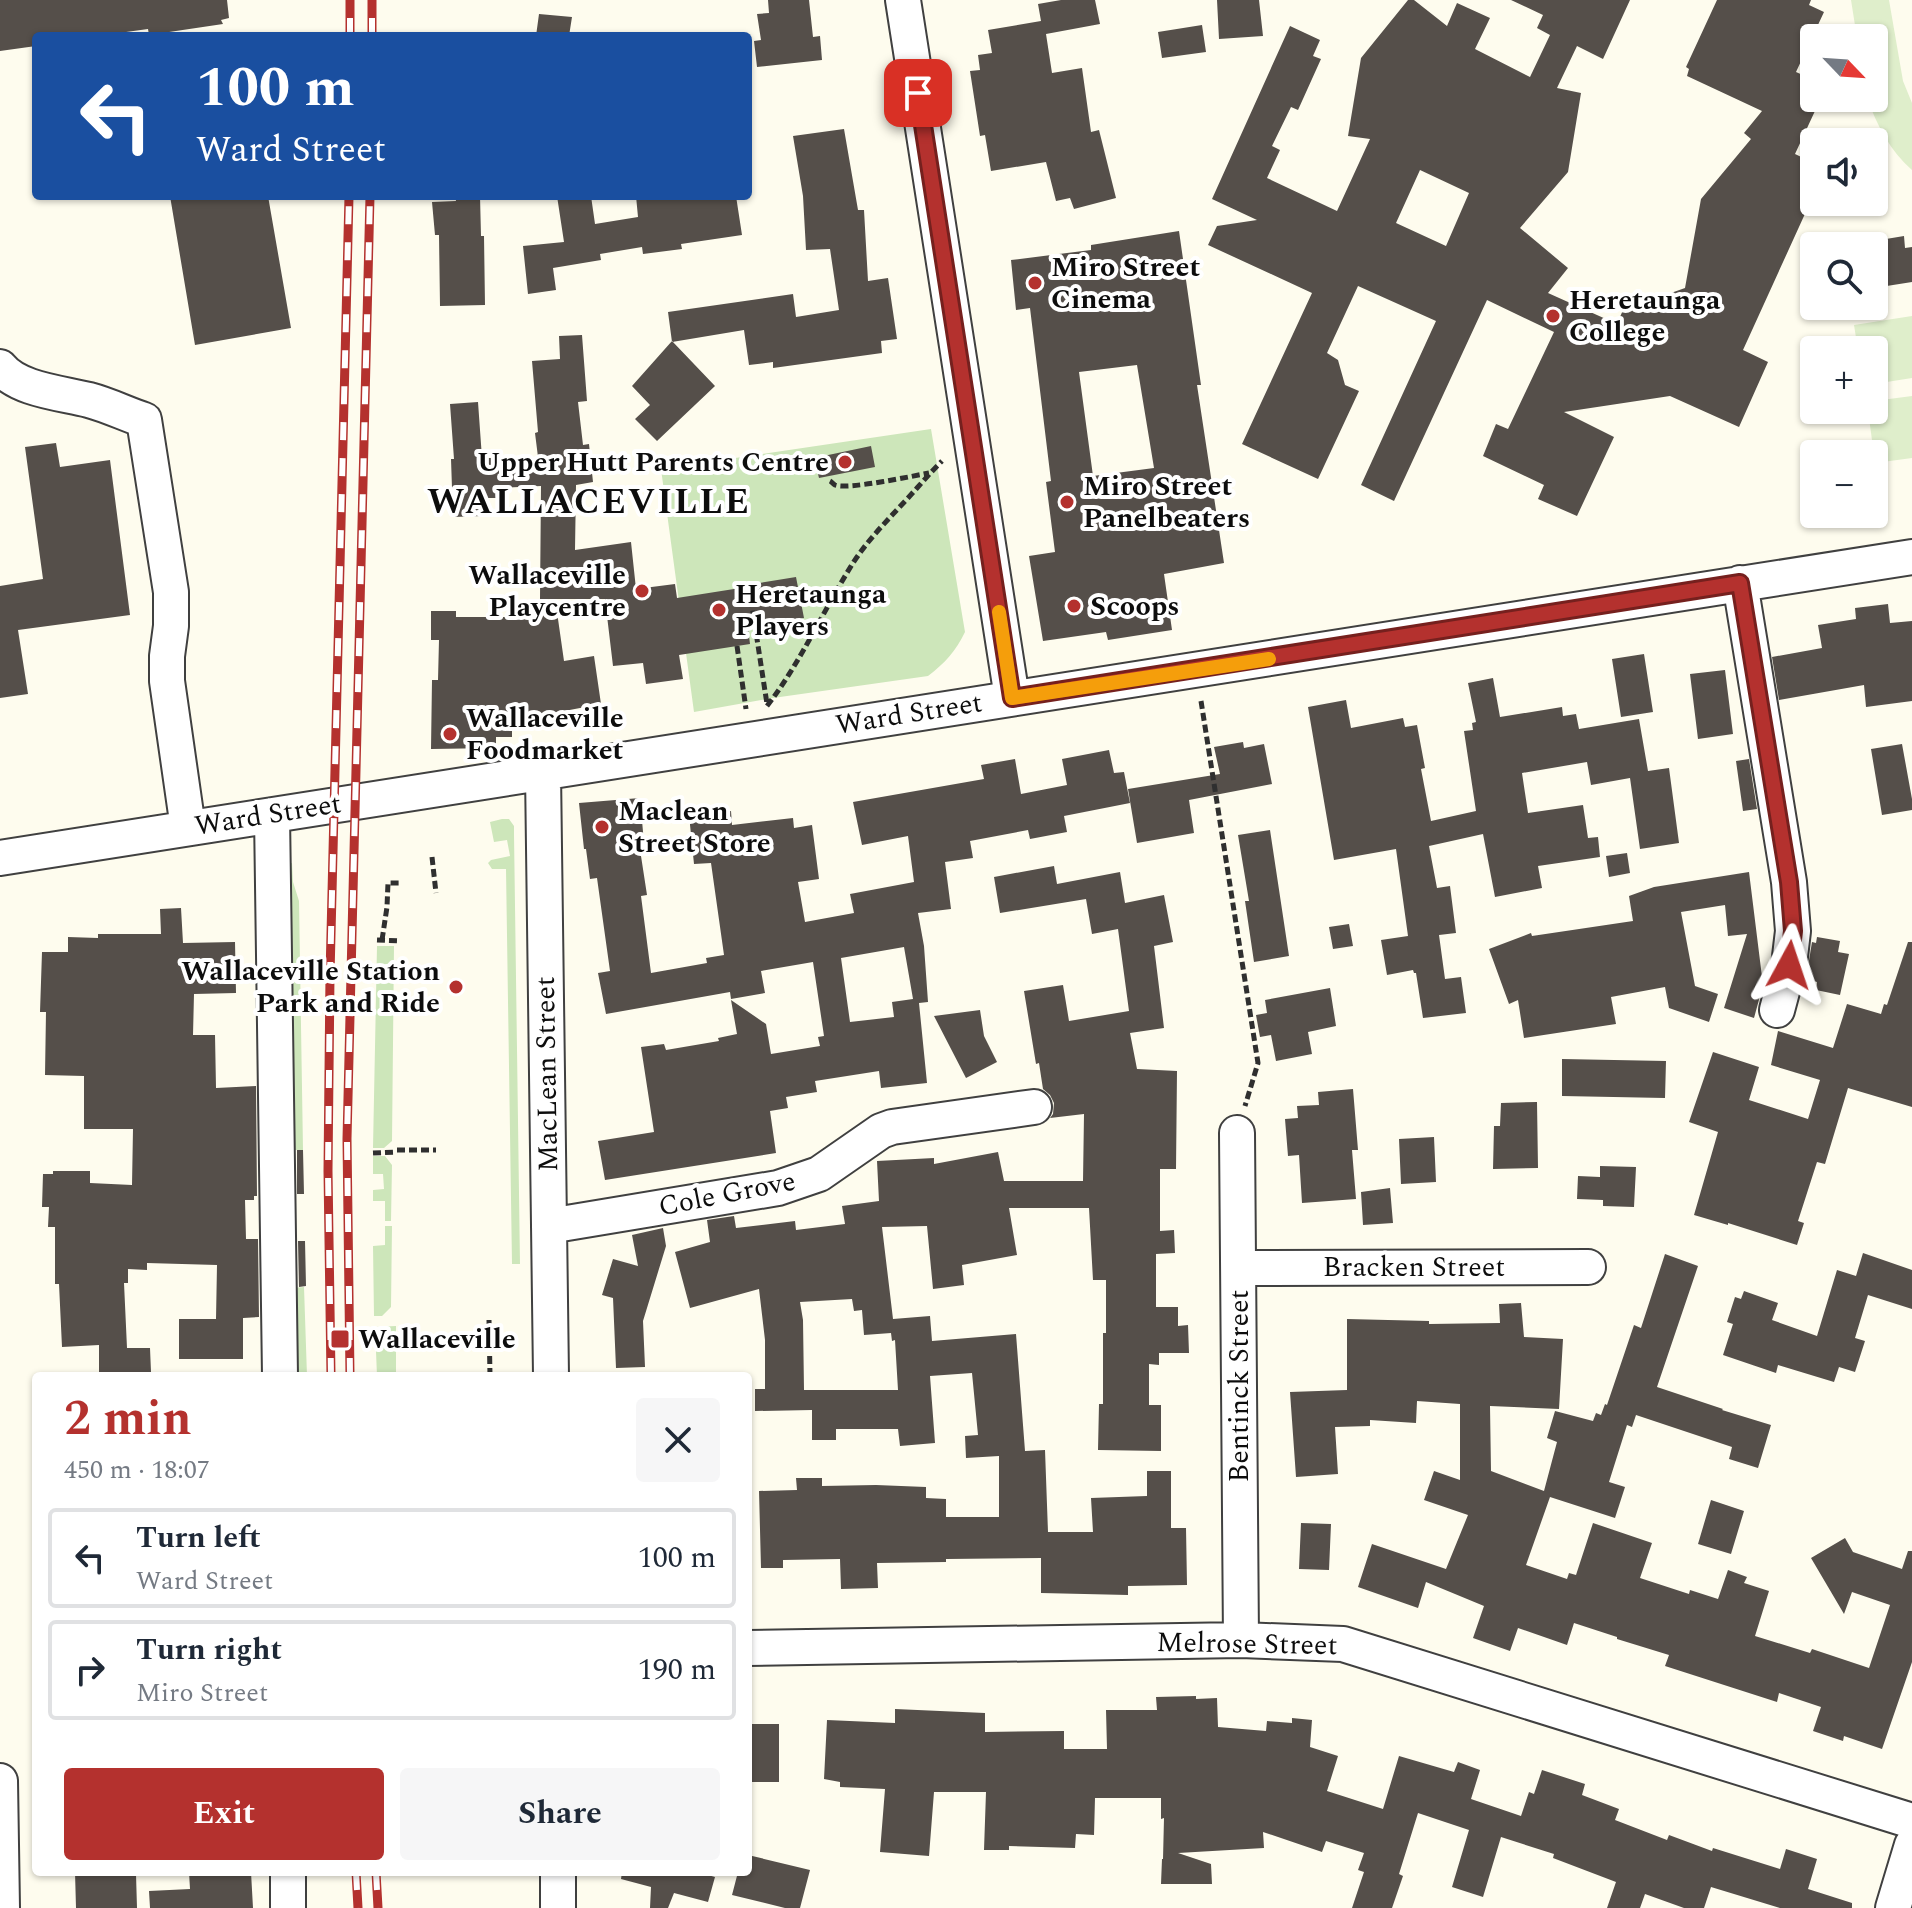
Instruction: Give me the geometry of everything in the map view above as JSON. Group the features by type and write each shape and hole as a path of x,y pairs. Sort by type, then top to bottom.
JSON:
{"street":[{"path":"903,0 1012,698"},
{"path":"0,367 21,383 160,420 182,579 171,626 167,681 188,828"},
{"name":"Ward Street","path":"0,858 1912,557"},
{"path":"1740,583 1789,882 1793,931 1789,965 1777,1010"},
{"name":"MacLean Street","path":"543,772 551,1372"},
{"path":"272,815 280,1372"},
{"name":"Cole Grove","path":"549,1226 778,1188 819,1174 881,1131 892,1127 1034,1107"},
{"name":"Bentinck Street","path":"1237,1133 1241,1640"},
{"name":"Bracken Street","path":"1239,1268 1588,1267"},
{"name":"Melrose Street","path":"752,1648 1241,1640 1343,1644 1912,1821"},
{"path":"0,1781 2,1908"},
{"path":"1893,1908 1912,1845"},
{"path":"288,1876 288,1908"},
{"path":"558,1876 558,1908"}],"path":[{"path":"749,587 767,706 807,646 855,560 880,526 942,461"},
{"path":"830,481 841,486 930,473"},
{"path":"737,646 746,709"},
{"path":"1201,701 1258,1063 1237,1133"},
{"path":"432,857 436,893"},
{"path":"400,941 380,940 388,883 401,883"},
{"path":"373,1153 436,1150"},
{"path":"489,1320 490,1372"}],"green space":[{"path":"1851,0 1889,0 1903,81 1912,103 1912,170 1897,155 1888,142 1888,128 1880,128 1873,112 1888,112 1888,24 1855,24"},
{"path":"1912,316 1912,378 1888,382 1888,336 1856,336 1854,325"},
{"path":"1912,396 1912,458 1888,461 1888,440 1872,440 1870,424 1888,424 1888,399"},
{"path":"931,429 965,632 950,656 928,676 694,712 661,469"},
{"path":"509,819 514,826 520,1264 512,1264 506,869 492,869 488,863 510,856 507,840 494,842 490,822"},
{"path":"292,863 293,882 299,901 303,1150 291,1150 292,1288 304,1287 307,1372 288,1372 280,864"},
{"path":"377,946 394,946 392,1141 384,1148 373,1148"},
{"path":"373,1156 385,1156 392,1165 391,1221 385,1221 385,1201 373,1201 373,1190 384,1189 383,1174 373,1174"},
{"path":"385,1226 392,1226 391,1307 382,1316 374,1316 373,1246 385,1245"},
{"path":"396,1326 396,1372 377,1372 375,1327"}],"building":[{"path":"0,0 227,0 229,18 221,20 223,24 169,32 148,32 148,29 126,32 32,32 32,47 0,51"},
{"path":"768,0 809,0 813,37 820,36 822,60 757,67 754,41 761,40 757,14 769,13"},
{"path":"1095,0 1100,24 1046,34 1052,73 1082,68 1091,132 1099,130 1116,198 1074,209 1070,198 1056,201 1046,162 991,171 985,135 980,136 970,71 980,70 978,55 992,53 988,30 1041,21 1038,4"},
{"path":"1217,0 1259,0 1263,36 1219,39"},
{"path":"1408,0 1414,0 1447,26 1457,3 1490,18 1475,49 1530,77 1550,35 1537,28 1543,15 1511,0 1630,0 1603,59 1577,46 1557,88 1581,93 1568,172 1520,228 1568,268 1548,293 1617,324 1623,310 1685,288 1701,199 1751,139 1744,133 1762,111 1687,76 1689,69 1686,67 1717,0 1811,0 1809,5 1824,12 1818,24 1800,24 1800,63 1796,72 1800,74 1800,112 1814,112 1807,128 1800,128 1800,143 1795,154 1800,156 1800,216 1804,216 1743,350 1768,362 1739,427 1670,396 1564,412 1614,437 1577,516 1538,499 1544,485 1483,456 1496,424 1508,429 1554,332 1487,300 1394,501 1361,485 1436,321 1358,286 1327,353 1338,360 1345,385 1359,391 1318,479 1242,444 1312,293 1208,245 1217,226 1257,220 1212,199 1290,26 1320,40 1313,56 1321,59 1298,110 1291,107 1272,146 1280,150 1267,178 1337,211 1370,139 1348,136 1361,58","holes":["1420,170 1469,193 1446,246 1396,223"]},
{"path":"539,14 572,17 570,32 537,32"},
{"path":"1202,25 1206,52 1162,58 1158,32"},
{"path":"844,129 858,210 864,210 868,281 888,278 897,339 881,341 882,353 773,368 773,362 749,365 744,330 672,342 668,312 793,294 796,317 839,310 830,249 806,250 803,196 793,136"},
{"path":"171,200 269,200 291,328 195,345"},
{"path":"480,200 485,305 440,306 439,235 435,235 432,202"},
{"path":"558,200 592,200 595,224 638,217 636,200 737,200 742,235 681,244 682,249 643,254 642,247 600,254 601,260 553,268 556,290 528,294 523,246 564,242"},
{"path":"1179,231 1201,385 1197,385 1224,563 1164,574 1172,630 1108,640 1106,632 1043,641 1029,556 1055,552 1046,482 1051,481 1030,308 1016,310 1011,260 1091,250 1091,245","holes":["1137,365 1154,468 1093,476 1079,372"]},
{"path":"1904,236 1905,248 1912,247 1912,282 1888,286 1888,239"},
{"path":"582,335 587,401 578,402 583,445 589,444 593,482 576,485 575,550 631,542 636,589 675,584 677,598 796,577 804,618 748,628 750,644 679,655 683,679 646,684 643,663 613,666 605,599 540,599 541,486 495,488 496,498 482,498 483,516 453,517 451,459 454,459 450,404 478,402 482,458 496,458 496,466 539,465 532,361 560,359 559,336"},
{"path":"672,341 715,386 657,441 635,419 650,405 632,386"},
{"path":"56,443 60,467 110,460 130,615 18,630 28,694 0,698 0,586 43,579 25,447"},
{"name":"Upper Hutt Parents Centre","path":"871,446 875,467 819,478 814,458"},
{"path":"1888,604 1890,623 1912,621 1912,701 1866,707 1864,685 1779,700 1772,657 1822,648 1818,625 1856,619 1855,608"},
{"path":"556,605 564,661 594,656 601,704 512,721 512,737 496,737 496,748 431,749 432,680 438,680 439,640 431,640 431,611 456,611 456,617 530,617 529,609"},
{"path":"1644,654 1653,712 1621,717 1612,659"},
{"path":"1725,670 1733,734 1698,739 1690,674"},
{"path":"1493,678 1500,717 1562,707 1563,716 1576,714 1579,729 1639,719 1648,771 1669,768 1679,843 1640,849 1630,778 1591,785 1587,762 1522,773 1528,813 1583,805 1588,838 1598,837 1600,857 1538,866 1542,888 1495,897 1483,834 1429,846 1437,888 1450,886 1456,933 1439,935 1445,979 1461,977 1466,1013 1423,1018 1416,973 1413,970 1387,975 1381,940 1408,936 1396,849 1334,860 1308,707 1346,700 1351,728 1403,718 1405,727 1417,725 1431,821 1476,811 1464,731 1473,730 1472,723 1476,722 1468,683"},
{"path":"1243,742 1244,748 1264,744 1272,784 1189,800 1194,833 1137,843 1128,789 1220,774 1214,747"},
{"path":"1902,744 1912,810 1882,815 1871,749"},
{"path":"1109,750 1114,773 1124,772 1130,803 1064,816 1067,832 1030,839 1028,830 970,841 973,858 945,862 951,909 918,913 928,1002 919,1003 927,1083 881,1088 879,1071 815,1081 817,1092 786,1097 788,1108 770,1111 776,1153 605,1180 598,1141 654,1132 641,1047 664,1044 666,1050 719,1041 718,1038 737,1034 731,1000 766,1024 771,1054 820,1046 818,1037 824,1036 813,962 761,971 765,993 731,999 730,992 606,1014 598,973 610,971 597,878 590,879 579,803 640,798 644,843 639,843 647,895 641,896 651,973 707,963 706,958 724,955 711,863 694,864 689,815 731,811 732,825 793,818 794,828 812,825 819,879 798,882 805,922 854,913 850,894 914,882 908,836 862,845 853,802 984,779 981,765 1015,759 1021,794 1067,785 1062,759","holes":["904,947 913,999 892,1002 894,1017 850,1022 841,958"]},
{"path":"1749,759 1757,809 1743,811 1736,761"},
{"path":"1270,830 1289,956 1254,962 1245,901 1249,901 1238,835"},
{"path":"1627,853 1630,873 1609,877 1606,856"},
{"path":"1054,866 1057,884 1120,872 1125,903 1164,895 1173,942 1154,946 1164,1028 1130,1033 1137,1069 1177,1071 1176,1169 1160,1169 1160,1231 1174,1230 1175,1253 1156,1254 1156,1307 1178,1307 1178,1326 1188,1325 1189,1353 1159,1353 1159,1365 1149,1364 1149,1405 1161,1405 1161,1451 1098,1450 1099,1404 1103,1404 1106,1280 1093,1280 1089,1208 1009,1208 1017,1255 962,1265 964,1285 933,1289 927,1226 882,1227 893,1319 930,1316 932,1341 1016,1334 1025,1451 1045,1450 1048,1532 1093,1532 1091,1498 1147,1496 1147,1471 1171,1471 1171,1528 1186,1528 1187,1585 1128,1586 1128,1595 1041,1593 1041,1558 877,1563 878,1588 841,1589 840,1559 783,1560 783,1568 761,1568 759,1491 797,1490 796,1478 822,1478 822,1486 926,1487 926,1498 946,1499 946,1517 999,1517 999,1456 966,1458 965,1436 978,1435 972,1373 930,1376 935,1443 900,1446 898,1429 836,1429 836,1440 812,1440 812,1410 755,1411 755,1389 765,1389 765,1340 759,1289 690,1308 675,1252 710,1242 707,1220 734,1216 736,1228 795,1221 796,1230 845,1224 842,1206 879,1201 877,1161 934,1158 934,1164 998,1152 1004,1181 1083,1181 1084,1114 1050,1118 1054,1103 1043,1089 1039,1063 1036,1064 1024,991 1063,985 1069,1021 1129,1011 1118,929 1092,934 1086,899 1000,913 994,877","holes":["852,1299 854,1311 862,1310 864,1335 891,1333 892,1341 895,1340 898,1390 804,1390 800,1302"]},
{"path":"1749,872 1763,985 1754,1018 1724,1008 1747,934 1728,936 1725,905 1681,912 1695,986 1718,994 1709,1022 1669,1008 1665,987 1611,997 1616,1024 1524,1038 1518,1000 1509,1004 1489,949 1531,933 1532,936 1633,921 1629,896 1654,887"},
{"path":"181,908 183,943 235,942 236,993 194,994 193,1035 215,1035 216,1088 256,1086 257,1196 254,1200 245,1200 246,1239 258,1239 259,1317 243,1318 243,1359 179,1359 179,1319 216,1319 217,1265 147,1263 147,1270 128,1269 128,1283 124,1283 127,1348 150,1348 151,1372 99,1372 99,1345 62,1347 59,1284 55,1284 55,1227 48,1227 49,1207 42,1207 43,1174 90,1171 90,1183 132,1185 133,1129 84,1129 84,1076 45,1075 46,1012 40,1012 42,952 68,952 68,937 161,934 160,909"},
{"path":"1349,924 1353,946 1333,949 1329,927"},
{"path":"1817,937 1840,941 1838,952 1849,954 1840,995 1816,990 1817,982 1806,979 1812,942 1816,943"},
{"path":"1908,942 1912,942 1912,1107 1848,1088 1825,1164 1817,1162 1798,1221 1804,1223 1797,1245 1694,1215 1718,1132 1689,1122 1713,1052 1759,1067 1749,1100 1808,1119 1820,1080 1771,1065 1778,1031 1833,1048 1847,1004 1881,1014 1884,1004 1887,1005"},
{"path":"1330,988 1336,1026 1308,1032 1312,1054 1276,1061 1271,1035 1260,1037 1256,1015 1267,1013 1265,1000"},
{"path":"980,1010 984,1036 997,1062 966,1078 934,1016"},
{"path":"1562,1059 1666,1061 1665,1098 1562,1096"},
{"path":"1353,1089 1358,1150 1352,1150 1356,1199 1302,1203 1299,1155 1288,1156 1285,1119 1298,1118 1297,1106 1319,1105 1318,1092"},
{"path":"1537,1102 1538,1168 1493,1169 1494,1126 1500,1126 1501,1103"},
{"path":"1434,1137 1436,1182 1401,1184 1399,1139"},
{"path":"297,1150 303,1150 304,1194 297,1194"},
{"path":"1600,1166 1636,1167 1634,1207 1603,1206 1603,1200 1577,1199 1578,1176 1600,1177"},
{"path":"1390,1188 1393,1223 1363,1225 1361,1192"},
{"path":"663,1228 666,1246 643,1321 645,1367 616,1368 613,1298 602,1295 613,1259 638,1266 632,1235"},
{"path":"298,1241 305,1241 306,1286 299,1287"},
{"path":"1863,1253 1912,1270 1912,1309 1868,1295 1855,1338 1865,1341 1855,1372 1839,1367 1834,1382 1778,1365 1776,1373 1723,1355 1733,1324 1727,1322 1735,1297 1741,1299 1744,1291 1778,1303 1772,1320 1817,1336 1837,1270 1856,1276"},
{"path":"1665,1254 1698,1266 1657,1387 1771,1425 1758,1468 1729,1459 1732,1447 1636,1415 1632,1427 1627,1425 1609,1482 1625,1487 1615,1518 1550,1497 1526,1565 1567,1579 1569,1573 1576,1575 1593,1523 1652,1543 1640,1578 1689,1594 1690,1590 1718,1599 1728,1570 1747,1577 1744,1583 1769,1591 1755,1636 1810,1653 1812,1649 1869,1668 1890,1605 1852,1592 1844,1614 1811,1558 1845,1538 1853,1552 1902,1569 1908,1551 1912,1551 1912,1662 1882,1749 1844,1736 1843,1741 1813,1731 1821,1707 1779,1693 1777,1702 1665,1666 1669,1655 1574,1623 1567,1645 1518,1628 1510,1651 1473,1638 1484,1606 1426,1582 1418,1608 1358,1587 1372,1544 1446,1569 1468,1515 1424,1500 1434,1471 1460,1480 1460,1404 1417,1401 1416,1423 1370,1420 1370,1426 1335,1427 1338,1474 1296,1477 1290,1392 1347,1390 1347,1319 1429,1321 1429,1324 1500,1323 1499,1304 1521,1303 1524,1337 1563,1339 1559,1409 1490,1406 1491,1471 1544,1491 1557,1442 1547,1438 1555,1411 1593,1421 1596,1413 1601,1415 1634,1325 1641,1328"},
{"path":"1711,1500 1744,1511 1731,1554 1698,1544"},
{"path":"1301,1523 1331,1524 1329,1570 1299,1569"},
{"path":"1196,1696 1196,1699 1217,1698 1218,1727 1266,1731 1267,1721 1292,1723 1292,1718 1312,1720 1310,1747 1338,1756 1327,1791 1383,1809 1399,1756 1454,1772 1458,1762 1480,1770 1471,1799 1521,1816 1529,1792 1534,1794 1542,1770 1585,1784 1582,1795 1619,1809 1615,1820 1667,1840 1669,1835 1712,1851 1713,1848 1780,1869 1786,1849 1817,1859 1808,1889 1852,1903 1852,1908 1780,1908 1711,1887 1704,1908 1684,1908 1645,1894 1640,1908 1607,1908 1616,1882 1553,1858 1554,1854 1501,1837 1483,1897 1452,1887 1469,1830 1418,1813 1392,1908 1352,1908 1364,1872 1358,1870 1364,1853 1326,1841 1322,1852 1263,1832 1264,1848 1178,1853 1211,1864 1212,1884 1161,1884 1164,1818 1161,1819 1161,1798 1095,1798 1094,1835 1076,1834 1075,1848 1009,1846 1009,1850 984,1850 986,1792 934,1792 929,1856 880,1852 885,1789 840,1787 840,1782 824,1779 827,1720 895,1723 895,1709 985,1713 985,1732 1064,1731 1064,1749 1107,1749 1106,1710 1157,1710 1156,1697"},
{"path":"752,1724 779,1724 779,1782 752,1782"},
{"path":"752,1856 810,1870 800,1908 785,1908 732,1895 737,1876 752,1876"},
{"path":"75,1876 136,1876 137,1908 76,1908"},
{"path":"189,1876 251,1876 253,1908 150,1908 149,1891 190,1889"},
{"path":"621,1876 715,1877 708,1902 674,1893 668,1908 650,1908 651,1887 621,1879"}],"railway":[{"path":"350,0 350,32"},
{"path":"372,0 372,32"},
{"path":"331,1372 328,1171 330,975 349,200"},
{"path":"350,1372 347,1139 370,200"},
{"path":"356,1876 358,1908"},
{"path":"376,1876 378,1908"}],"slow traffic":[{"path":"999,612 1012,698 1269,659"}],"place":[{"name":"Miro Street Cinema","path":"1035,283"},
{"name":"Heretaunga College","path":"1553,316"},
{"name":"Upper Hutt Parents Centre","path":"845,462"},
{"name":"Miro Street Panelbeaters","path":"1067,502"},
{"name":"Wallaceville Playcentre","path":"642,591"},
{"name":"Scoops","path":"1074,606"},
{"name":"Heretaunga Players","path":"719,610"},
{"name":"Wallaceville Foodmarket","path":"450,734"},
{"name":"Maclean Street Store","path":"602,827"},
{"name":"Wallaceville Station Park and Ride","path":"456,987"},
{"name":"Wallaceville","path":"340,1339"}],"district":[{"name":"WALLACEVILLE","path":"589,502"}],"route":[{"path":"918,93 1012,698 1740,583 1789,882 1793,931 1789,965"}]}
